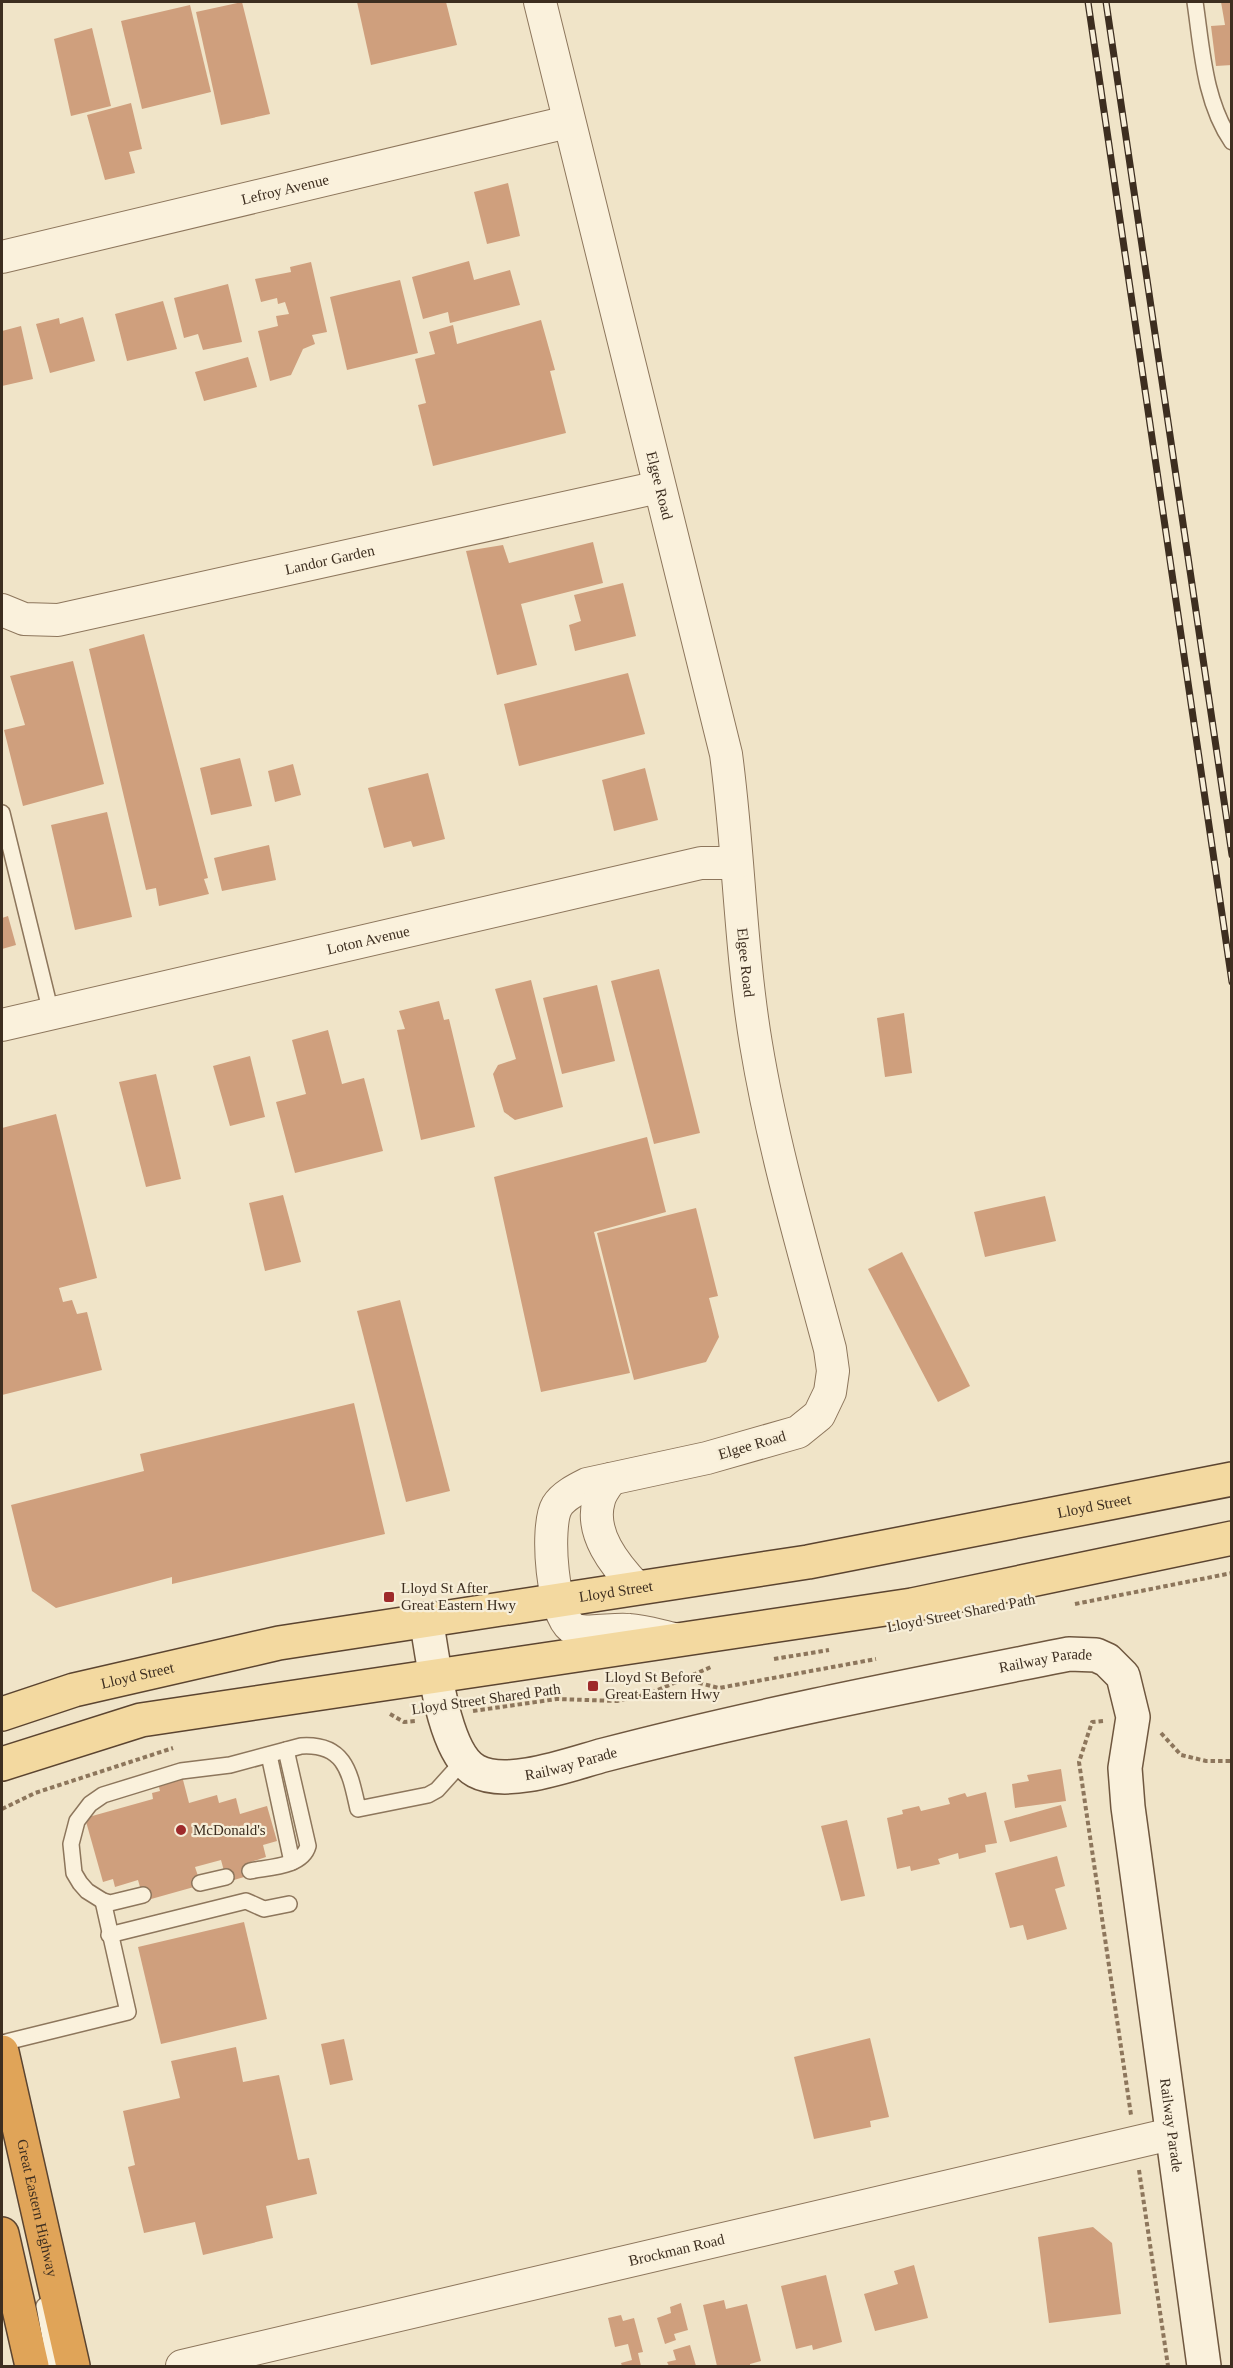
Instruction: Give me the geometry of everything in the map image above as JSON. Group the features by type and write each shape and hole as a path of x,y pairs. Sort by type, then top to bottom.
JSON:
{"highway":[{"name":"Great Eastern Highway","path":"2,2052 73,2367"},
{"path":"2,2234 21,2317 24,2366"}],"main road":[{"name":"Lloyd Street","path":"2,1714 74,1690 279,1643 808,1562 1232,1479"},
{"path":"2,1764 141,1720 236,1704 437,1677 912,1605 1232,1538"}],"street":[{"name":"Elgee Road","path":"540,2 726,754 744,957 756,1042 772,1131 830,1349 833,1371 830,1392 819,1415 798,1432 707,1458 587,1484 573,1492 557,1506 551,1530 550,1554 562,1616 572,1628 583,1631 629,1630 680,1641"},
{"name":"Lefroy Avenue","path":"2,257 568,122"},
{"name":"Landor Garden","path":"2,610 24,619 58,620 659,487"},
{"name":"Loton Avenue","path":"2,1025 701,863 736,863"},
{"path":"611,1479 599,1497 596,1515 607,1551 620,1571 637,1588"},
{"name":"Railway Parade","path":"426,1619 445,1716 454,1747 473,1770 503,1778 559,1767 780,1712 1069,1654 1096,1655 1107,1660 1123,1676 1146,1724 1125,1768 1128,1807 1204,2367"},
{"name":"Brockman Road","path":"182,2367 1171,2134"}],"lane":[{"path":"1195,2 1208,88 1224,130 1232,142"},
{"path":"2,813 51,1013"},
{"path":"143,1895 110,1903 103,1901 87,1891 74,1873 72,1833 77,1821 90,1803 104,1795 181,1771 230,1766 312,1745 329,1750 338,1756 350,1773 358,1809 428,1795 437,1790 464,1760"},
{"path":"250,1872 301,1858 308,1846 286,1750"},
{"path":"269,1755 292,1862"},
{"path":"200,1883 226,1877"},
{"path":"2,2043 128,2012 103,1901"},
{"path":"109,1935 246,1901 264,1909 289,1904"},
{"path":"49,2264 44,2309 56,2367"}],"path":[{"path":"1068,1606 1232,1573"},
{"path":"769,1659 837,1649"},
{"name":"Lloyd Street Shared Path","path":"387,1712 404,1722 556,1699 617,1701 651,1693 715,1665"},
{"path":"1168,2367 1079,1762 1092,1722 1146,1724 1181,1755 1206,1761 1232,1761"},
{"path":"2,1809 35,1793 150,1754 182,1746"}],"building":[{"path":"242,2 270,114 221,125 196,12"},
{"path":"357,2 446,2 457,45 371,65"},
{"path":"1221,2 1232,2 1232,65 1216,66 1211,26 1225,25"},
{"path":"190,5 211,92 142,109 121,21"},
{"path":"92,28 111,106 71,116 54,39"},
{"path":"131,103 142,149 129,152 135,173 105,180 87,115"},
{"path":"508,183 520,236 487,244 474,192"},
{"path":"469,261 474,280 510,270 520,305 450,323 448,312 423,319 412,277"},
{"path":"311,262 327,332 312,335 315,344 303,349 291,375 270,381 258,331 278,326 276,316 289,314 285,302 278,304 277,298 261,302 255,279 291,272 290,267"},
{"path":"400,280 418,353 347,370 330,297"},
{"path":"228,284 242,342 203,350 198,334 184,338 174,298"},
{"path":"163,301 177,349 127,361 115,314"},
{"path":"83,317 95,361 50,373 36,324 59,318 60,324"},
{"path":"541,320 555,370 550,371 566,433 433,466 418,405 426,403 415,359 435,354 429,332 453,325 457,344"},
{"path":"21,326 33,379 2,386 2,331"},
{"path":"248,357 257,387 204,401 195,372"},
{"path":"593,542 603,583 521,604 537,665 497,675 466,551 503,545 509,563"},
{"path":"623,583 636,636 575,651 569,625 581,621 574,595"},
{"path":"144,634 208,878 204,879 209,894 159,906 156,888 146,890 89,649"},
{"path":"73,661 104,784 23,806 4,730 25,725 10,676"},
{"path":"628,673 645,734 519,766 504,704"},
{"path":"240,758 252,806 211,815 200,768"},
{"path":"293,764 301,795 275,802 268,771"},
{"path":"645,768 658,820 614,831 602,780"},
{"path":"428,773 445,839 413,847 411,841 384,848 368,788"},
{"path":"107,812 132,917 75,930 51,825"},
{"path":"269,845 276,880 222,891 214,858"},
{"path":"8,916 16,945 2,949 2,918"},
{"path":"659,969 700,1133 654,1144 611,981"},
{"path":"531,980 563,1107 515,1120 504,1112 493,1074 498,1065 516,1059 495,989"},
{"path":"597,985 615,1061 562,1074 543,998"},
{"path":"439,1001 444,1020 449,1019 475,1127 421,1140 397,1030 405,1029 399,1011"},
{"path":"904,1013 912,1073 885,1077 877,1018"},
{"path":"328,1030 342,1084 364,1078 383,1151 295,1173 276,1102 306,1094 292,1040"},
{"path":"250,1056 265,1117 230,1126 213,1066"},
{"path":"156,1074 181,1179 146,1187 119,1082"},
{"path":"56,1114 97,1278 59,1288 63,1302 72,1300 77,1314 87,1312 102,1370 2,1395 2,1128"},
{"path":"647,1137 666,1212 594,1232 630,1373 541,1392 494,1177"},
{"path":"283,1195 301,1262 265,1271 249,1203"},
{"path":"1045,1196 1056,1241 985,1257 974,1212"},
{"path":"696,1208 718,1296 709,1298 719,1337 706,1362 634,1380 597,1233"},
{"path":"902,1252 970,1386 938,1402 868,1269"},
{"path":"400,1300 450,1491 406,1502 357,1311"},
{"path":"354,1403 385,1534 172,1584 172,1577 56,1608 32,1591 11,1505 144,1471 140,1454"},
{"path":"1061,1769 1066,1801 1015,1808 1012,1784 1029,1781 1027,1775"},
{"name":"McDonald's","path":"182,1776 189,1803 217,1795 219,1803 236,1798 240,1814 267,1806 277,1841 263,1845 266,1857 248,1863 251,1875 227,1882 221,1860 195,1867 201,1885 144,1901 138,1880 115,1887 113,1879 103,1882 85,1818 153,1799 152,1793 160,1791 158,1783"},
{"path":"986,1792 997,1843 985,1845 986,1852 959,1859 958,1853 938,1859 940,1864 911,1871 910,1866 897,1869 887,1818 903,1814 902,1810 919,1806 921,1811 950,1804 948,1798 965,1793 967,1797"},
{"path":"1061,1805 1067,1827 1010,1842 1004,1821"},
{"path":"847,1820 865,1896 841,1901 821,1826"},
{"path":"1057,1856 1065,1886 1055,1889 1067,1929 1027,1940 1023,1925 1010,1928 995,1873"},
{"path":"244,1922 267,2019 161,2044 138,1947"},
{"path":"870,2038 889,2117 870,2121 871,2127 814,2139 794,2057"},
{"path":"344,2039 353,2080 330,2085 321,2044"},
{"path":"236,2047 243,2082 279,2075 298,2160 309,2158 317,2194 266,2206 273,2238 203,2255 195,2222 144,2233 128,2167 135,2165 123,2111 180,2098 171,2061"},
{"path":"1093,2227 1112,2243 1121,2314 1049,2323 1038,2237"},
{"path":"914,2265 928,2318 875,2331 864,2294 898,2284 894,2271"},
{"path":"826,2275 842,2342 813,2350 812,2345 796,2349 781,2286"},
{"path":"724,2300 726,2309 747,2304 761,2361 750,2364 750,2366 717,2366 703,2305"},
{"path":"681,2303 688,2330 674,2334 676,2340 665,2344 657,2318 671,2313 670,2307"},
{"path":"621,2315 623,2321 634,2318 643,2352 638,2353 641,2366 622,2366 621,2363 632,2360 628,2344 615,2347 608,2318"},
{"path":"690,2345 696,2366 669,2366 667,2362 676,2360 673,2350"}],"railway":[{"path":"1088,2 1232,982"},
{"path":"1106,2 1232,855"}],"place":[{"name":"Lloyd St After Great Eastern Hwy","path":"389,1597"},
{"name":"Lloyd St Before Great Eastern Hwy","path":"593,1686"},
{"name":"McDonald's","path":"181,1830"}]}
